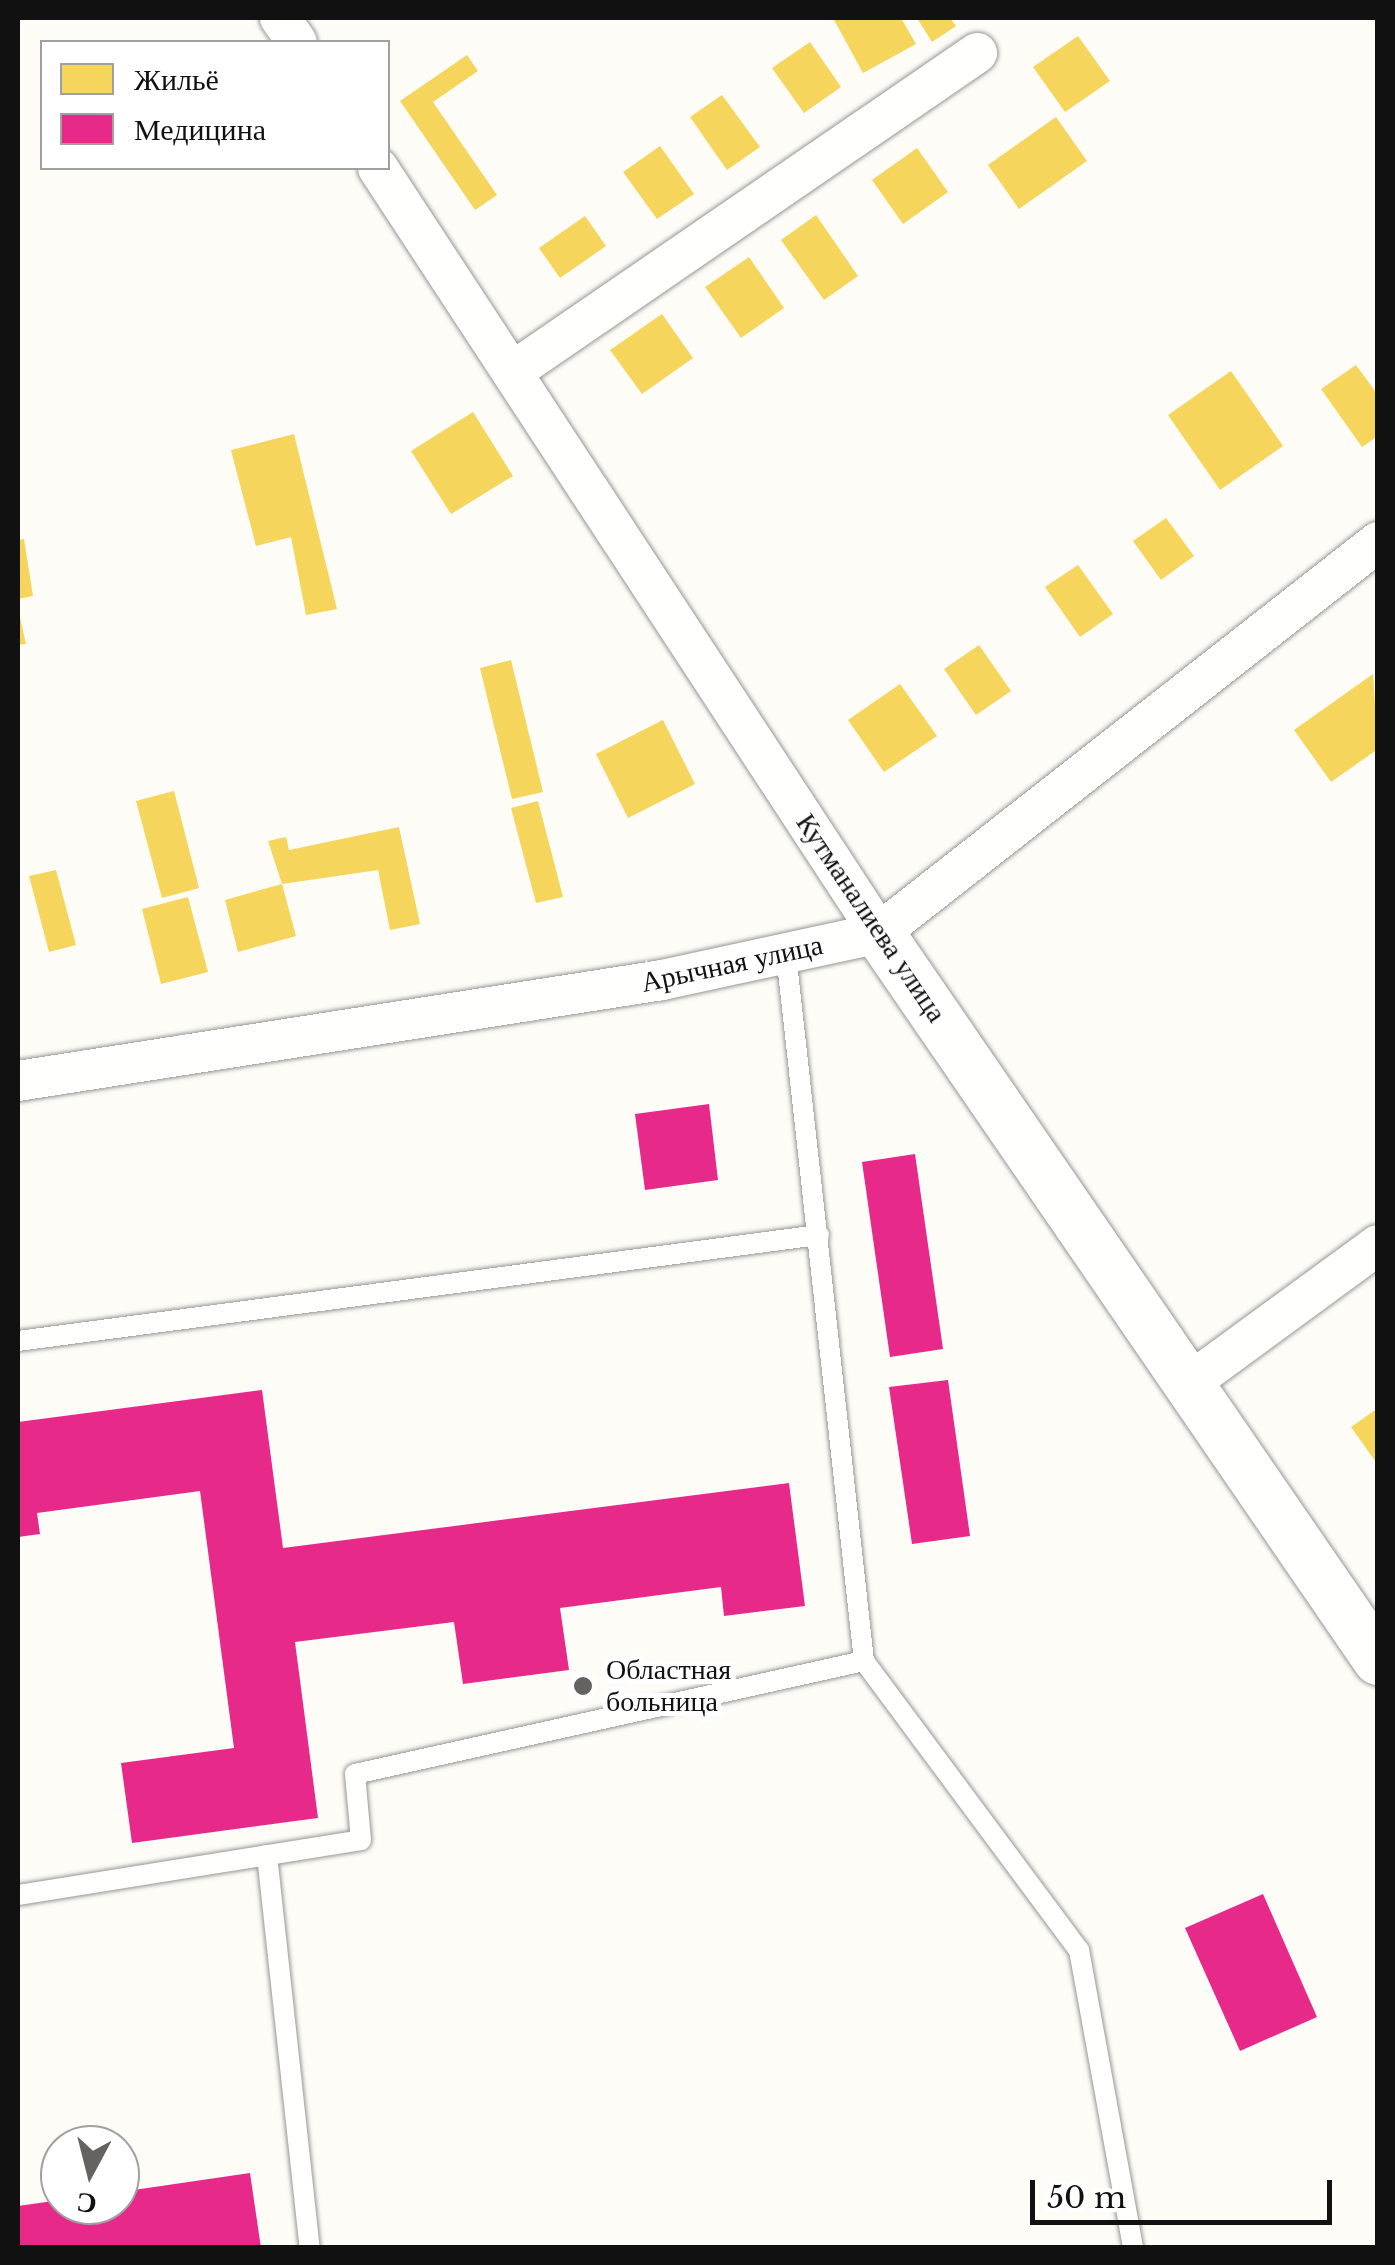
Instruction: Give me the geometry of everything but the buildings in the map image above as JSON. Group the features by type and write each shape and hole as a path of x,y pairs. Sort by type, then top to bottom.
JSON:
{"street":[{"path":"280,18 295,40"},
{"path":"512,372 977,53"},
{"name":"Кутманалиева улица","path":"379,170 879,932 1378,1660"},
{"name":"Арычная улица","path":"18,1081 662,980 879,932 1378,542"},
{"path":"1188,1384 1378,1245"}],"lane":[{"path":"786,953 864,1660 1080,1950 1134,2248"},
{"path":"18,1341 819,1235"},
{"path":"18,1895 362,1840 355,1774 864,1660"},
{"path":"267,1855 310,2248"}],"place":[{"name":"Областная больница","path":"583,1686"}]}
